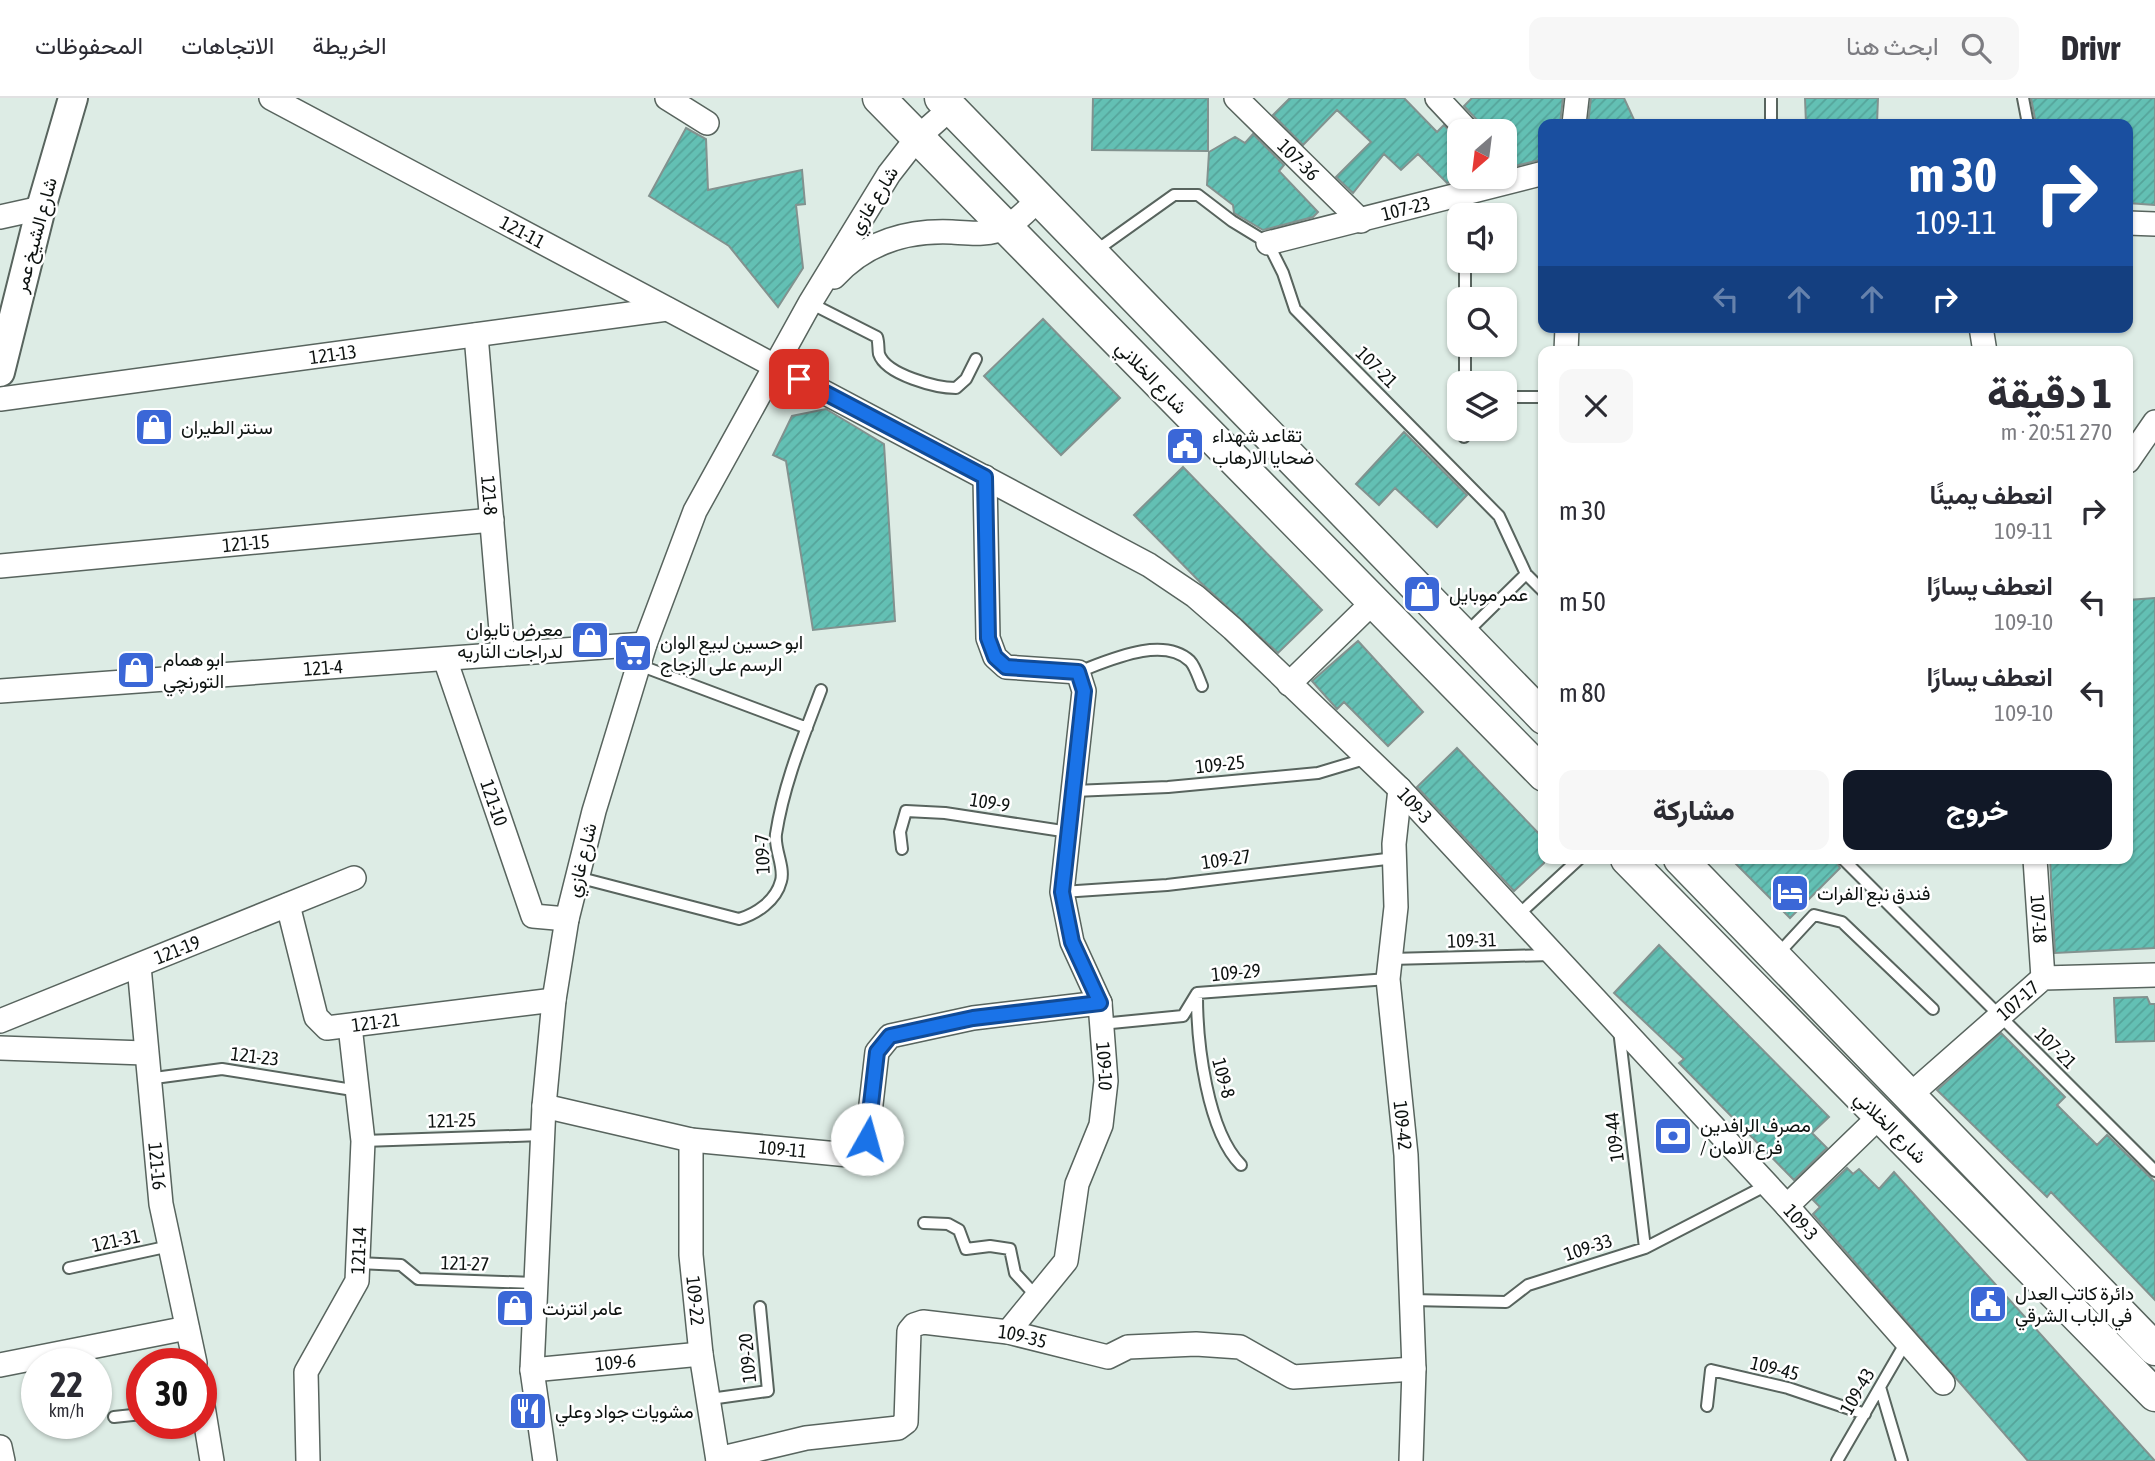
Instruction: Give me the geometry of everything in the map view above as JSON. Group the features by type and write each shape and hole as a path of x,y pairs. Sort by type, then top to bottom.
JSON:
{"main road":[{"name":"شارع الخلاني","path":"879,98 1538,769"},
{"path":"946,103 1538,712"},
{"name":"شارع الخلاني","path":"1632,864 2155,1395"},
{"name":"شارع الخلاني","path":"1685,864 2155,1349"}],"street":[{"name":"شارع الشيخ عمر","path":"0,372 41,208 73,98"},
{"name":"121-11","path":"271,98 775,367"},
{"path":"667,98 707,123"},
{"name":"107-36","path":"1236,98 1361,221"},
{"path":"1437,98 1457,119"},
{"path":"1575,119 1577,98"},
{"name":"شارع غازي","path":"545,1461 532,1370 542,1135 554,1000 567,919 577,877 642,655 695,511 810,303 889,174 946,103"},
{"name":"107-23","path":"1517,175 1538,174"},
{"name":"107-23","path":"1468,203 1489,189"},
{"path":"1006,227 1039,199"},
{"name":"107-23","path":"1268,243 1361,221 1447,207"},
{"path":"0,217 41,208"},
{"path":"2133,223 2155,224"},
{"name":"شارع غازي","path":"810,303 842,268 885,240 910,234 979,233 1006,227"},
{"name":"121-13","path":"0,399 667,309"},
{"name":"121-8","path":"476,335 503,654"},
{"name":"109-3","path":"775,367 1149,565 1195,596 1400,789 1787,1206 1943,1383"},
{"path":"2133,454 2155,422"},
{"path":"985,477 988,638 995,657 1006,667 1078,672"},
{"name":"121-15","path":"0,566 492,520"},
{"path":"1289,684 1373,602"},
{"name":"121-4","path":"0,691 503,654 642,655"},
{"name":"121-10","path":"445,659 533,916 567,919"},
{"name":"109-10","path":"1008,1332 1066,1261 1077,1184 1101,1125 1106,1082 1100,1013 1072,942 1062,892 1084,691 1078,672"},
{"name":"109-42","path":"1400,789 1395,858 1396,907 1389,969 1406,1155 1413,1369 1411,1461"},
{"name":"107-18","path":"2035,864 2043,978"},
{"name":"121-19","path":"0,1021 354,878"},
{"name":"121-21","path":"288,905 316,1017 327,1028 554,1000"},
{"name":"121-16","path":"139,966 147,1079 161,1204 192,1348"},
{"name":"107-17","path":"1909,1096 2043,978 2155,975"},
{"name":"109-11","path":"544,1106 691,1140 849,1155 860,1149 867,1139 877,1052 890,1036 973,1018 1100,1013"},
{"name":"121-14","path":"308,1461 306,1372 357,1281 363,1141 350,1026"},
{"path":"0,1048 145,1053"},
{"path":"1787,1206 1880,1116"},
{"name":"109-22","path":"691,1140 691,1255 701,1354 718,1460"},
{"name":"109-35","path":"718,1460 806,1438 898,1428 906,1422 909,1331 914,1325 923,1322 1008,1332 1108,1357 1128,1347 1165,1348 1196,1344 1240,1347 1293,1377 1413,1369"},
{"path":"0,1365 187,1328"},
{"name":"109-6","path":"532,1370 701,1354"},
{"path":"208,1439 212,1461"},
{"path":"0,1447 3,1461"}],"lane":[{"path":"1771,98 1771,119"},
{"path":"2023,98 2027,119"},
{"path":"1092,253 1174,195 1198,195 1232,221 1268,243"},
{"name":"107-21","path":"1268,243 1283,273 1295,309 1499,516 1526,574 1538,586"},
{"path":"810,303 877,337 879,354 887,364 923,383 956,388 965,379 976,359"},
{"path":"1517,397 1538,397"},
{"path":"1463,636 1526,574"},
{"path":"1078,672 1135,651 1170,652 1191,662 1202,686"},
{"path":"642,655 807,728"},
{"name":"109-7","path":"577,877 739,919 754,915 769,901 782,881 776,836 792,762 821,690"},
{"name":"109-25","path":"1074,791 1168,787 1318,773 1368,758"},
{"name":"109-9","path":"902,849 900,832 906,811 945,813 1069,832"},
{"name":"109-27","path":"1062,892 1167,885 1395,858"},
{"path":"1517,916 1574,864"},
{"name":"107-21","path":"1848,864 2155,1171"},
{"path":"1775,957 1814,915 1829,917 1842,922 1933,1009"},
{"name":"109-31","path":"1389,969 1554,955"},
{"name":"109-29","path":"1100,1013 1183,1016 1196,993 1389,969"},
{"name":"109-8","path":"1196,993 1197,1042 1205,1084 1231,1154 1241,1165"},
{"name":"109-44","path":"1618,1023 1645,1248"},
{"name":"121-23","path":"147,1079 222,1069 359,1091"},
{"name":"121-25","path":"363,1141 542,1135"},
{"name":"109-33","path":"1411,1300 1506,1303 1528,1285 1645,1248 1767,1185"},
{"path":"924,1223 948,1224 959,1230 966,1249 990,1246 1010,1249 1015,1273 1037,1297"},
{"name":"121-31","path":"69,1268 170,1247"},
{"name":"121-27","path":"358,1263 401,1265 418,1279 535,1283"},
{"name":"109-20","path":"710,1399 768,1391 760,1307"},
{"name":"109-43","path":"1837,1461 1907,1339"},
{"name":"109-45","path":"1707,1406 1711,1370 1788,1388 1865,1414"},
{"path":"1880,1387 1902,1461"},
{"path":"114,1418 126,1416"}],"building":[{"path":"1093,98 1208,98 1208,151 1092,150"},
{"path":"1290,98 1404,98 1437,132 1444,125 1447,128 1447,183 1418,154 1401,170 1384,154 1353,193 1336,177 1371,142 1337,110 1303,145 1273,115"},
{"path":"1472,98 1563,98 1561,119 1538,119 1538,160 1517,166 1517,119 1476,119 1464,106"},
{"path":"1591,98 1624,98 1634,119 1589,119"},
{"path":"1805,98 1878,98 1877,119 1806,119"},
{"path":"2031,98 2155,98 2155,205 2133,203 2133,119 2035,119"},
{"path":"686,128 706,139 708,190 802,170 805,204 796,205 803,268 778,307 729,246 649,196"},
{"path":"1253,134 1284,165 1279,171 1318,212 1313,217 1263,230 1234,213 1233,205 1207,185 1209,152 1235,137 1245,143"},
{"path":"1043,319 1120,398 1061,455 984,376"},
{"path":"826,409 884,444 895,621 813,630 786,461 773,455 792,416"},
{"path":"1404,432 1467,495 1437,527 1395,488 1379,505 1356,484"},
{"path":"1183,467 1322,610 1278,653 1200,582 1134,515"},
{"path":"2155,598 2155,948 2055,953 2050,864 2133,864 2133,600"},
{"path":"1358,641 1423,712 1388,746 1344,702 1337,709 1312,681"},
{"path":"1457,748 1538,833 1538,864 1543,864 1514,891 1417,787"},
{"name":"فندق نبع الفرات","path":"1736,864 1838,864 1840,868 1790,918"},
{"path":"1659,945 1829,1117 1812,1133 1827,1148 1794,1180 1679,1063 1684,1059 1614,993"},
{"path":"2147,997 2150,1004 2155,1004 2155,1041 2116,1042 2114,998"},
{"path":"2001,1033 2065,1097 2057,1105 2097,1145 2107,1135 2155,1182 2155,1300 2051,1192 2047,1197 1937,1090"},
{"path":"1847,1168 1853,1174 1859,1169 1879,1189 1894,1172 2155,1461 2028,1461 1813,1214 1820,1207 1813,1200"}],"place":[{"name":"سنتر الطيران","path":"154,427"},
{"name":"تقاعد شهداء ضحايا الارهاب","path":"1185,446"},
{"name":"عمر موبايل","path":"1422,594"},
{"name":"معرض تايوان لدراجات الناريه","path":"590,640"},
{"name":"ابو حسين لبيع الوان الرسم على الزجاج","path":"633,653"},
{"name":"ابو همام التورنچي","path":"136,670"},
{"name":"فندق نبع الفرات","path":"1790,893"},
{"name":"مصرف الرافدين / فرع الامان","path":"1673,1136"},
{"name":"دائرة كاتب العدل في الباب الشرقي","path":"1988,1304"},
{"name":"عامر انترنت","path":"515,1308"},
{"name":"مشويات جواد وعلي","path":"528,1411"}],"route":[{"path":"799,379 985,477 988,638 995,657 1006,667 1078,672 1084,691 1062,892 1072,942 1100,1003 973,1018 890,1036 877,1052 867,1139"}]}
